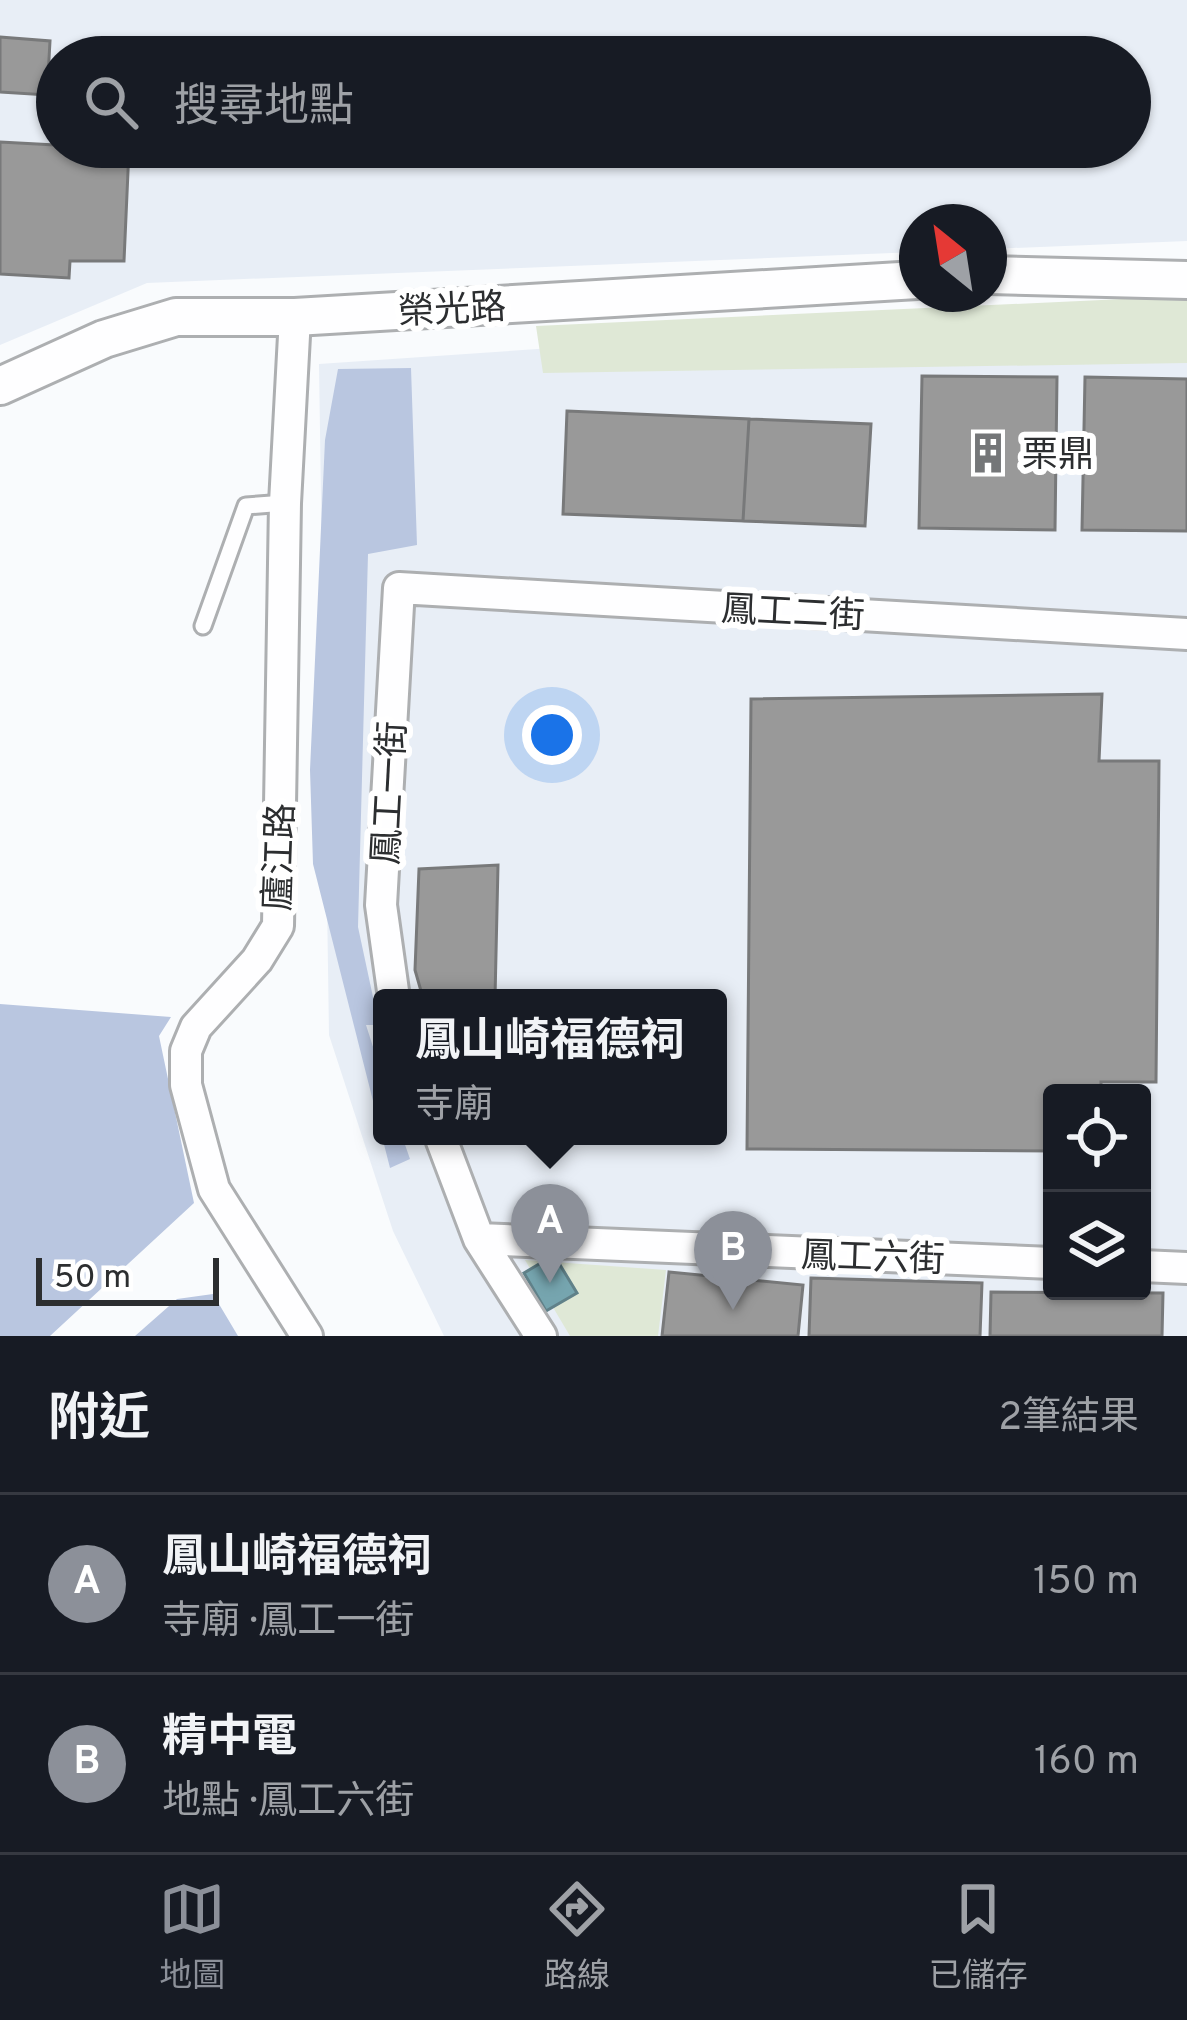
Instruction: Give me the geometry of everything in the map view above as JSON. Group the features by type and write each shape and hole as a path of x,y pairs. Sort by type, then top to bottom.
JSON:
{"street":[{"path":"1007,275 1187,280"},
{"name":"榮光路","path":"0,386 104,339 176,317 295,317 899,281"},
{"name":"廬江路","path":"295,317 285,502 278,926 257,961 196,1027 186,1051 186,1084 214,1190 307,1336"},
{"name":"鳳工二街","path":"399,588 1187,634"},
{"name":"鳳工一街","path":"393,989 381,904 399,588"},
{"path":"443,1145 479,1240 541,1336"},
{"name":"鳳工六街","path":"479,1240 1043,1263"},
{"path":"1151,1266 1187,1268"}],"lane":[{"path":"203,626 246,506 285,502"}],"shaded area":[{"path":"0,0 1187,0 1187,241 1007,248 1007,204 899,204 899,253 147,283 0,345"},
{"path":"1187,306 1187,1336 444,1336 393,1231 329,1035 319,364"}],"green space":[{"path":"1187,296 1187,363 543,373 536,326 899,309 1007,312 1007,304"},
{"path":"525,1260 666,1270 658,1336 570,1336"}],"water":[{"path":"411,368 417,545 368,554 358,927 373,997 373,1025 366,1025 373,1047 373,1101 313,864 310,770 325,440 338,369"},
{"path":"0,1004 171,1017 159,1036 194,1203 50,1336 0,1336"},
{"path":"384,1145 405,1145 410,1159 390,1168"},
{"path":"213,1294 238,1336 135,1336 177,1299"}],"building: 公共":[{"path":"554,1255 577,1293 546,1311 524,1273"}],"building: 工業":[{"path":"0,37 36,40 36,94 0,92"},
{"path":"0,142 36,144 36,168 128,168 124,261 70,261 69,278 0,274"},
{"name":"栗鼎","path":"922,376 1057,377 1055,530 919,528"},
{"path":"1085,377 1187,379 1187,531 1082,530"},
{"path":"567,411 749,419 743,521 563,514"},
{"path":"749,419 871,424 865,526 743,521"},
{"path":"1102,694 1099,761 1159,761 1156,1082 1043,1084 1043,1151 747,1149 751,699"},
{"path":"498,865 495,989 420,989 415,970 419,869"},
{"path":"669,1272 803,1285 798,1336 662,1336"},
{"path":"811,1278 982,1283 980,1336 809,1336"},
{"path":"991,1292 1043,1292 1043,1300 1151,1300 1151,1293 1163,1293 1162,1336 990,1336"}],"place":[{"name":"栗鼎","path":"988,453"},
{"name":"鳳山崎福德祠","path":"550,1283"},
{"name":"精中電","path":"733,1310"}]}
